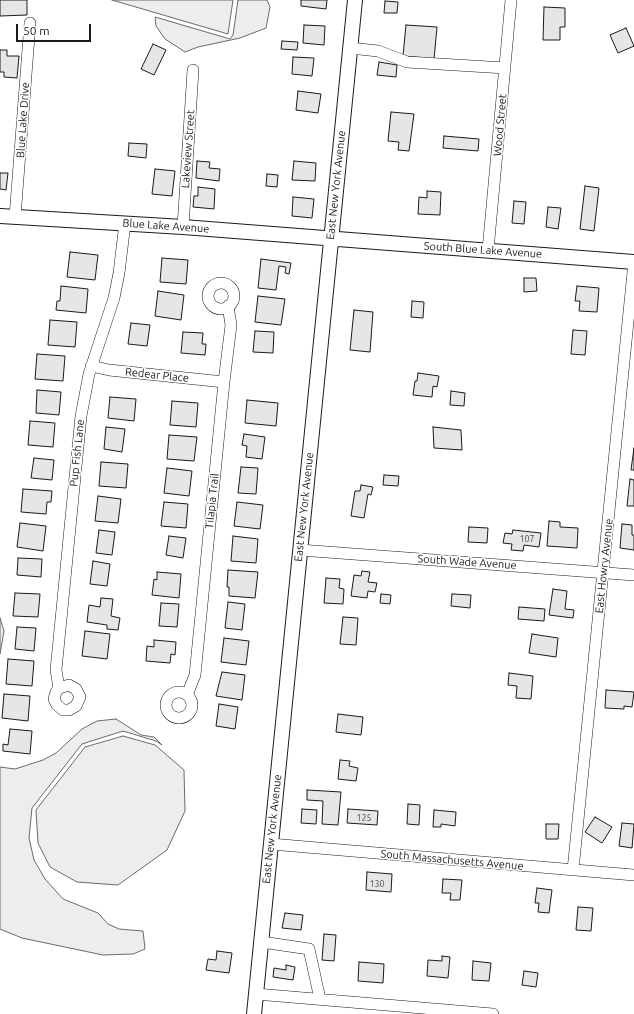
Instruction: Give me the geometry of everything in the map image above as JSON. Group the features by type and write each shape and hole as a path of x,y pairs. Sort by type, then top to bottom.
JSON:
{"main road":[{"name":"East New York Avenue","path":"254,1014 355,0"},
{"name":"Blue Lake Avenue","path":"0,216 183,227 331,239"},
{"name":"South Blue Lake Avenue","path":"331,239 634,262"}],"street":[{"name":"Wood Street","path":"488,250 511,0"},
{"name":"Blue Lake Drive","path":"15,217 30,23"},
{"path":"350,48 378,51 407,62 505,68"},
{"name":"Lakeview Street","path":"183,227 193,70"},
{"name":"Pup Fish Lane","path":"59,688 56,670 79,431 91,366 115,291 119,273 125,224"},
{"name":"East Howry Avenue","path":"573,870 634,262"},
{"name":"Tilapia Trail","path":"187,695 195,675 231,325 228,306"},
{"name":"Redear Place","path":"91,366 109,370 224,382"},
{"name":"South Wade Avenue","path":"300,550 634,575"},
{"name":"South Massachusetts Avenue","path":"271,844 634,875"},
{"path":"262,942 309,948 320,999"},
{"path":"256,994 493,1014"}],"shaded area":[{"path":"112,0 233,0 228,34"},
{"path":"238,0 267,0 270,7 266,28 240,38 198,47 185,52 165,39 156,26 155,17 230,39 233,35"},
{"path":"0,618 4,631 0,654"},
{"path":"116,719 141,735 154,737 162,745 156,741 123,731 82,744 32,808 29,838 34,860 45,879 63,899 98,913 108,924 119,929 143,931 145,949 133,954 103,955 22,938 0,929 0,767 15,769 43,760 56,753 82,729 97,721"},
{"path":"123,736 155,745 184,770 185,811 167,850 118,885 77,882 50,867 38,843 36,810 85,747"}],"building":[{"path":"0,0 27,0 27,15 0,16"},
{"path":"301,0 327,0 326,9 301,6"},
{"path":"385,1 398,2 397,13 384,13"},
{"path":"544,7 565,8 565,27 560,27 560,40 543,40"},
{"path":"304,25 325,26 324,45 303,43"},
{"path":"406,25 437,27 434,59 403,56"},
{"path":"626,28 634,46 618,53 610,35"},
{"path":"282,41 298,42 297,50 281,49"},
{"path":"153,44 166,50 154,75 141,69"},
{"path":"0,50 7,50 7,56 19,56 17,78 4,77 4,72 0,72"},
{"path":"293,57 314,58 312,76 292,74"},
{"path":"379,62 397,65 396,77 377,75"},
{"path":"298,91 321,94 318,113 296,110"},
{"path":"391,112 414,114 409,151 398,150 399,142 388,141"},
{"path":"444,136 479,139 478,151 443,148"},
{"path":"129,143 147,144 146,158 128,156"},
{"path":"197,161 210,162 209,168 220,169 219,181 196,178"},
{"path":"294,161 316,163 315,181 292,180"},
{"path":"155,169 175,171 172,196 152,194"},
{"path":"0,173 8,173 6,190 0,189"},
{"path":"267,174 278,175 277,187 266,186"},
{"path":"585,186 599,188 594,231 580,229"},
{"path":"198,187 215,189 214,209 193,207 194,196 198,196"},
{"path":"427,191 441,192 440,215 418,214 419,197 427,198"},
{"path":"293,197 314,199 312,218 292,216"},
{"path":"514,201 526,202 524,224 512,223"},
{"path":"548,207 561,208 558,229 546,227"},
{"path":"70,252 98,255 95,280 67,277"},
{"path":"162,258 188,260 186,284 160,282"},
{"path":"261,259 291,263 289,274 285,273 286,267 279,266 276,290 258,288"},
{"path":"524,278 536,278 537,291 524,292"},
{"path":"61,286 88,289 86,313 56,310 57,301 60,301"},
{"path":"577,286 599,288 597,312 579,311 580,301 575,301"},
{"path":"158,291 184,295 181,320 155,316"},
{"path":"258,296 285,299 281,325 255,322"},
{"path":"412,301 424,302 423,318 411,317"},
{"path":"354,310 373,312 370,352 350,350"},
{"path":"50,320 77,322 75,347 48,345"},
{"path":"131,323 150,325 147,346 128,344"},
{"path":"573,330 587,331 585,355 571,354"},
{"path":"255,331 274,332 273,353 253,352"},
{"path":"183,332 203,333 202,344 206,344 205,355 181,353"},
{"path":"37,354 65,356 63,381 35,379"},
{"path":"418,373 439,376 437,387 433,386 432,397 413,395"},
{"path":"37,390 61,392 59,415 36,413"},
{"path":"451,391 465,393 464,406 450,405"},
{"path":"110,397 136,399 134,421 108,418"},
{"path":"247,400 278,403 276,426 245,423"},
{"path":"172,401 198,403 196,427 170,425"},
{"path":"30,421 55,423 53,447 28,445"},
{"path":"106,427 125,429 122,452 104,449"},
{"path":"433,427 461,430 462,450 434,448"},
{"path":"244,434 265,437 262,459 246,457 247,446 242,445"},
{"path":"169,435 197,437 194,461 167,459"},
{"path":"634,448 634,470 631,470"},
{"path":"34,458 54,460 52,480 31,478"},
{"path":"101,462 128,464 126,488 99,486"},
{"path":"241,467 258,468 256,494 238,493"},
{"path":"167,468 192,471 189,496 164,493"},
{"path":"384,475 399,476 398,486 383,485"},
{"path":"630,479 634,480 634,506 627,506"},
{"path":"361,485 373,487 371,495 368,494 364,518 351,516 355,491 360,491"},
{"path":"23,489 52,491 51,502 47,502 46,514 21,512"},
{"path":"98,496 121,499 118,523 95,521"},
{"path":"164,502 188,504 186,528 161,526"},
{"path":"237,502 263,505 260,529 234,526"},
{"path":"549,521 560,522 560,527 578,528 577,548 547,546"},
{"path":"20,523 46,526 43,551 17,547"},
{"path":"622,524 632,525 634,550 620,548"},
{"path":"469,527 488,528 487,543 468,542"},
{"path":"99,530 115,532 112,555 96,553"},
{"path":"513,530 541,533 539,547 524,545 523,551 511,550 512,544 503,543 505,533 512,534"},
{"path":"169,536 186,538 183,558 166,555"},
{"path":"233,536 258,539 256,563 231,561"},
{"path":"18,558 42,559 41,577 17,575"},
{"path":"93,561 110,564 107,586 90,584"},
{"path":"228,570 258,572 255,598 229,596 229,587 227,587"},
{"path":"362,571 370,572 368,582 377,583 375,592 368,591 367,598 351,596 354,575 361,576"},
{"path":"157,572 181,574 179,598 152,595 154,579 157,580"},
{"path":"326,578 340,579 339,588 344,589 343,604 324,603"},
{"path":"553,589 567,591 565,609 574,610 573,618 549,615"},
{"path":"15,593 40,594 38,617 13,616"},
{"path":"381,594 391,595 390,604 380,603"},
{"path":"452,594 471,595 470,608 451,606"},
{"path":"101,598 113,599 111,616 120,618 118,630 107,629 107,625 87,622 89,605 100,607"},
{"path":"228,602 245,604 242,630 225,628"},
{"path":"161,603 179,604 177,627 159,626"},
{"path":"519,607 545,609 544,621 518,619"},
{"path":"343,617 358,618 356,645 340,644"},
{"path":"17,627 36,628 34,651 15,649"},
{"path":"85,631 110,634 107,659 82,656"},
{"path":"532,634 558,638 556,657 529,653"},
{"path":"224,638 249,641 246,665 221,662"},
{"path":"154,640 176,642 175,655 171,654 170,663 146,661 147,646 154,647"},
{"path":"8,659 34,661 32,686 6,684"},
{"path":"222,672 245,675 242,700 216,696"},
{"path":"509,673 533,676 531,699 516,698 517,686 508,685"},
{"path":"606,690 634,692 632,707 624,706 624,709 605,708"},
{"path":"4,694 30,696 28,721 2,718"},
{"path":"219,704 238,707 235,729 216,726"},
{"path":"338,714 363,717 361,735 336,732"},
{"path":"10,729 32,731 30,754 3,751 3,744 8,745"},
{"path":"340,760 350,761 349,766 358,768 356,781 338,779"},
{"path":"307,790 341,792 338,825 322,824 323,801 307,800"},
{"path":"408,804 420,805 419,825 407,824"},
{"path":"302,809 317,810 316,824 301,823"},
{"path":"348,809 378,811 377,825 347,823"},
{"path":"434,810 456,812 455,826 441,824 441,827 433,827"},
{"path":"595,817 612,827 602,843 585,832"},
{"path":"622,823 634,824 632,848 619,846"},
{"path":"546,824 559,824 558,839 546,839"},
{"path":"367,872 392,874 391,892 366,890"},
{"path":"443,879 462,880 460,900 450,900 451,893 442,893"},
{"path":"537,888 552,890 549,913 538,912 539,903 535,903"},
{"path":"578,907 593,908 591,931 576,930"},
{"path":"285,913 303,915 301,930 282,928"},
{"path":"324,934 336,935 334,961 322,960"},
{"path":"217,951 232,953 229,973 206,970 208,959 216,960"},
{"path":"442,956 450,957 448,978 427,976 428,960 442,961"},
{"path":"473,961 491,963 489,981 472,980"},
{"path":"359,962 384,964 383,983 358,981"},
{"path":"286,965 295,967 293,980 273,977 274,968 286,970"},
{"path":"524,971 538,973 536,987 522,985"}]}
